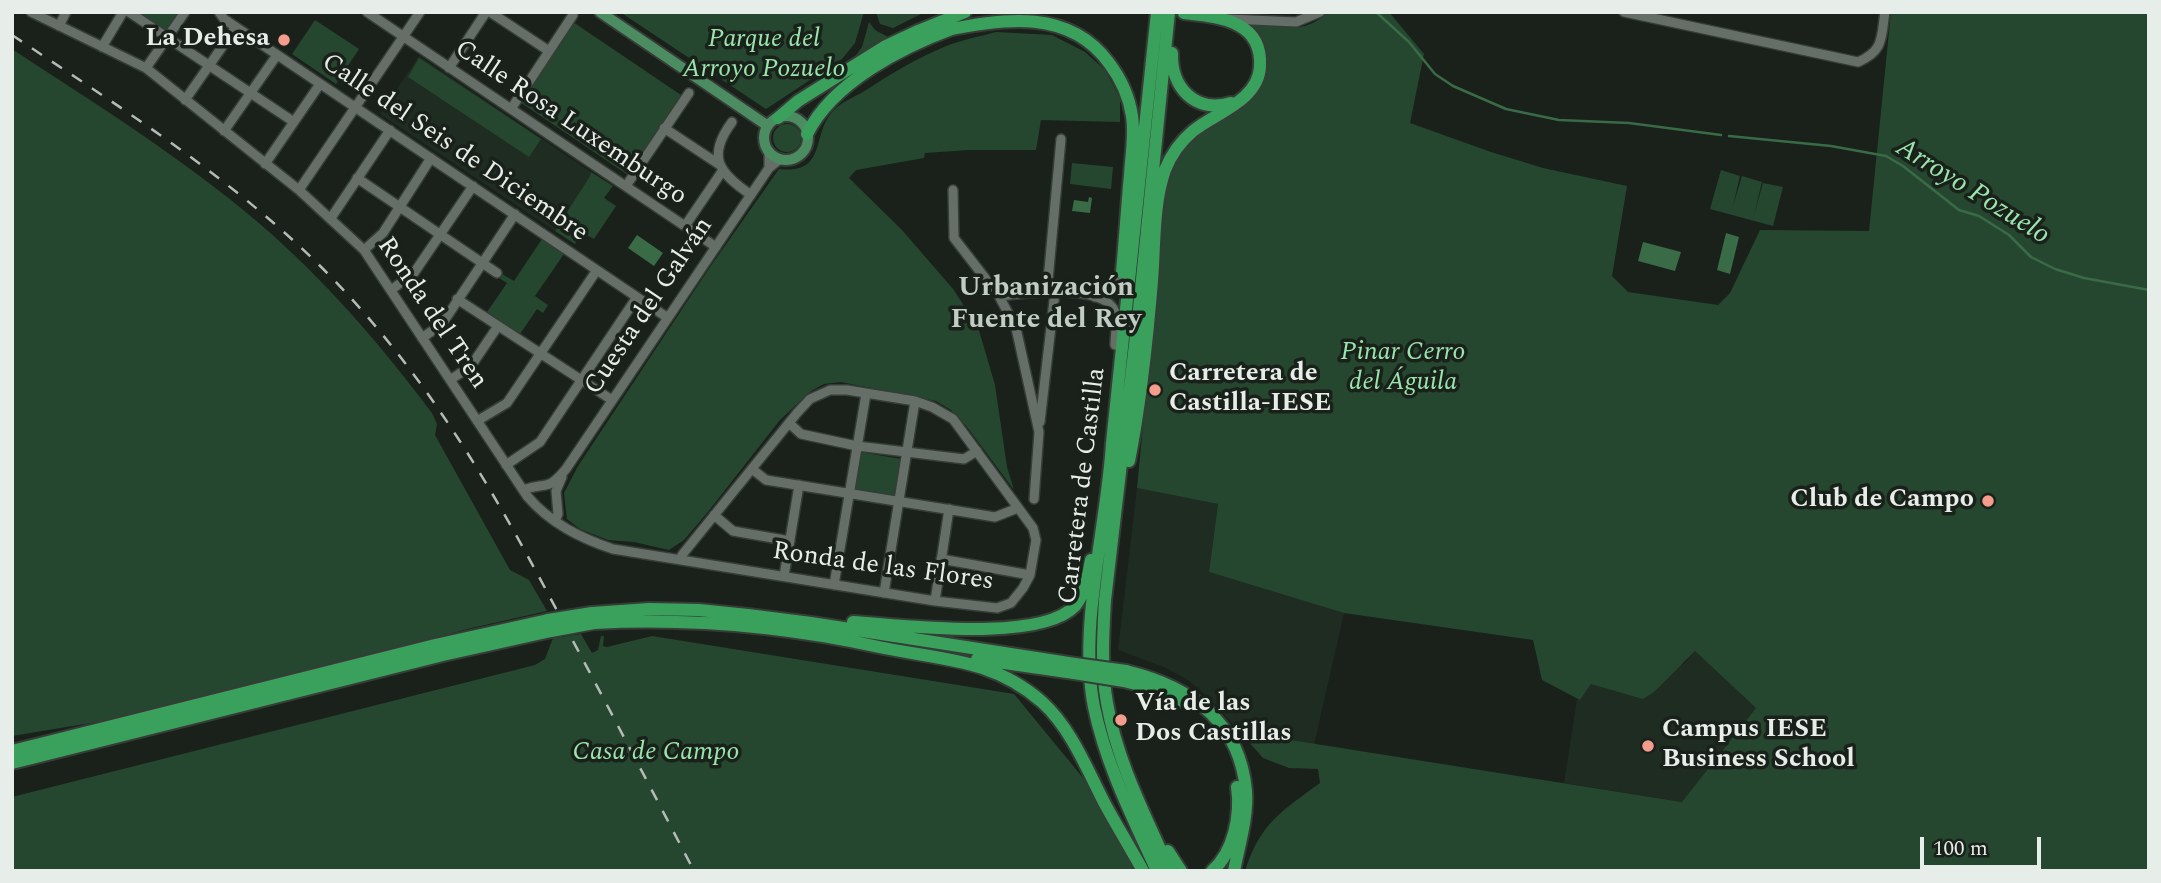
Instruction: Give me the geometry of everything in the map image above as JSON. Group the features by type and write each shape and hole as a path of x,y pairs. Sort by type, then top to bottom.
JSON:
{"highway":[{"path":"948,24 965,12"},
{"path":"807,134 821,111 851,84 897,53 971,12"},
{"path":"773,122 798,101 884,47 948,24 1008,12"},
{"path":"1126,216 1149,12"},
{"name":"Carretera de Castilla","path":"1157,12 1110,481 1090,626 1090,674 1094,705 1111,767 1157,871"},
{"name":"Carretera de Castilla","path":"1169,12 1140,306 1105,600 1104,675 1108,712 1122,760 1170,871"},
{"path":"1111,554 1140,405 1159,202 1166,170 1171,157 1186,138 1241,100 1259,74 1258,51 1246,30 1227,19 1180,13 1171,65 1180,87 1186,95 1205,105 1222,106 1241,100"},
{"path":"948,24 1034,20 1062,27 1080,36 1103,55 1117,73 1125,90 1132,116 1133,139 1115,345 1117,393"},
{"path":"811,622 991,628 1054,620 1076,604 1088,574 1112,443"},
{"path":"12,751 435,645 649,609 699,610 811,622 1074,669"},
{"path":"593,618 698,621 861,642 984,667 1006,677 1049,710 1069,737 1143,871"},
{"path":"12,763 443,655 549,625"},
{"path":"861,642 1164,682 1185,693 1205,707 1231,739 1239,757 1246,792 1243,826 1234,871"},
{"path":"1125,676 1181,700 1216,730 1225,745 1235,775 1237,808 1231,843 1223,859 1212,871"},
{"path":"1122,760 1138,782 1170,856 1181,871"}],"main road":[{"path":"600,12 773,122"},
{"path":"784,116 797,119 807,134 808,141 802,153 792,159 780,159 769,151 764,138 773,122 784,116"}],"street":[{"name":"Ronda del Tren","path":"31,12 146,68 299,190 364,250 536,506 580,537 613,550 682,559"},
{"path":"59,26 66,12"},
{"path":"102,47 123,12"},
{"path":"129,12 294,122"},
{"path":"146,68 186,12"},
{"name":"Calle del Seis de Diciembre","path":"219,12 224,19 668,318"},
{"name":"Calle Rosa Luxemburgo","path":"368,12 716,247"},
{"path":"299,190 420,12"},
{"path":"449,68 488,12 549,51"},
{"path":"1227,19 1296,22 1320,12"},
{"path":"1623,12 1857,62 1872,56 1880,43 1885,12"},
{"path":"510,109 573,15"},
{"path":"185,100 236,27"},
{"path":"224,131 277,55"},
{"path":"265,164 320,84"},
{"path":"626,186 689,93"},
{"path":"732,122 717,149 722,168 730,181 751,195"},
{"path":"664,128 722,168"},
{"path":"331,218 390,130"},
{"path":"1034,499 1061,139"},
{"path":"769,151 769,168"},
{"path":"364,250 383,233 431,158"},
{"name":"Cuesta del Galván","path":"523,490 552,484 566,469 769,168 780,159"},
{"path":"685,226 722,168"},
{"path":"357,178 497,273"},
{"path":"391,290 414,273 472,186"},
{"path":"953,190 954,238 999,296 1016,328 1039,432"},
{"path":"422,338 442,324 515,214"},
{"path":"477,421 507,403 597,271"},
{"path":"1095,296 1115,288 1122,276"},
{"path":"999,296 1051,291 1095,296 1108,302 1115,312 1115,345"},
{"path":"506,465 540,442 637,297"},
{"path":"457,299 612,400"},
{"path":"450,380 471,366 498,326"},
{"name":"Ronda de las Flores","path":"830,390 847,390 915,401 933,407 953,419 1032,528 1035,540 1030,575 1011,603 997,608 935,601 682,559 682,555 714,515 810,399 830,390"},
{"path":"834,585 866,394"},
{"path":"884,593 915,401"},
{"path":"789,423 801,433 857,446 964,460 977,451"},
{"name":"Cuesta del Galván","path":"555,521 558,514 556,492 566,469"},
{"path":"752,469 766,480 995,517 1018,508"},
{"path":"784,576 799,485"},
{"path":"935,601 949,509"},
{"path":"714,515 733,531 790,541"},
{"path":"941,559 1030,575"}],"shaded area":[{"path":"419,56 591,172 555,231 380,114"},
{"path":"1089,197 1092,198 1090,213 1072,211 1074,200 1088,202"},
{"path":"1726,233 1739,237 1730,274 1717,270"},
{"path":"637,235 663,253 654,266 628,248"},
{"path":"1643,242 1681,252 1675,271 1638,261"},
{"path":"1137,488 1218,504 1209,572 1344,613 1314,745 1240,732 1209,698 1188,680 1166,668 1118,650"},
{"name":"Campus IESE Business School","path":"1695,651 1756,708 1683,802 1564,783 1577,699 1580,700 1591,684 1684,664"}],"green space":[{"path":"136,12 179,12 166,31"},
{"name":"Parque del Arroyo Pozuelo","path":"620,12 864,12 855,43 842,59 766,109"},
{"name":"Parque del Arroyo Pozuelo","path":"876,12 925,12 893,28 880,24"},
{"name":"Pinar Cerro del Águila","path":"1328,12 1389,12 1424,54 1410,123 1543,168 1627,186 1612,276 1628,292 1718,305 1730,293 1760,230 1869,231 1891,12 2149,12 2149,871 1245,871 1265,829 1284,810 1320,783 1318,769 1289,768 1263,758 1240,732 1682,802 1756,708 1695,651 1654,692 1643,699 1591,684 1580,700 1542,680 1533,640 1344,613 1209,572 1218,504 1137,488 1164,206 1170,171 1179,151 1195,135 1254,95 1267,68 1266,52 1258,34 1248,23 1299,27 1318,20"},
{"path":"315,20 359,49 336,84 292,54"},
{"path":"573,22 681,95 628,175 520,102"},
{"path":"869,22 875,30 888,37 853,59 862,47"},
{"path":"996,32 1052,35 1085,52 1105,70 1120,98 1120,122 1041,120 1036,150 925,153 924,158 856,170 849,178 902,230 953,289 978,327 995,385 1007,467 1014,490 951,410 936,401 841,382 824,384 811,391 780,420 684,540 669,550 634,542 608,540 580,529 567,519 564,493 578,466 710,267 779,169 795,169 812,159 827,118 845,102 933,52 956,42"},
{"path":"12,49 201,177 284,245 330,290 432,413 437,424 435,435 510,570 529,580 547,611 103,721 12,736"},
{"path":"419,58 541,139 529,157 408,77"},
{"path":"787,124 797,128 801,138 797,148 787,152 777,148 773,138 777,128"},
{"path":"1072,163 1113,167 1111,189 1070,184"},
{"path":"1721,170 1740,176 1733,206 1742,176 1762,182 1754,215 1763,183 1783,187 1773,226 1710,209"},
{"path":"591,172 613,186 604,198 616,206 594,239 583,233 575,244 555,231"},
{"path":"542,239 564,254 535,296 548,305 543,313 537,309 518,337 485,315 507,283 499,278 502,274 514,281"},
{"path":"860,452 901,459 895,498 853,491"},
{"name":"Casa de Campo","path":"581,634 592,653 598,650 601,636 604,636 603,646 607,647 652,636 1014,694 1084,779 1137,871 12,871 12,797 535,665 545,659 553,638"}],"waterway":[{"name":"Arroyo Pozuelo","path":"1376,12 1409,42 1435,74 1453,86 1506,109 1559,120 1629,123 1721,135"},
{"name":"Arroyo Pozuelo","path":"1729,136 1831,146 1886,156 1959,210 1979,216 2009,235 2031,257 2055,269 2084,278 2149,290"}],"railway":[{"path":"12,35 179,149 259,210 333,279 370,320 436,406 494,497 694,871"}],"place":[{"name":"La Dehesa","path":"284,40"},
{"name":"Carretera de Castilla-IESE","path":"1155,390"},
{"name":"Club de Campo","path":"1988,501"},
{"name":"Vía de las Dos Castillas","path":"1121,720"},
{"name":"Campus IESE Business School","path":"1648,746"}],"district":[{"name":"Urbanización Fuente del Rey","path":"1046,306"}]}
